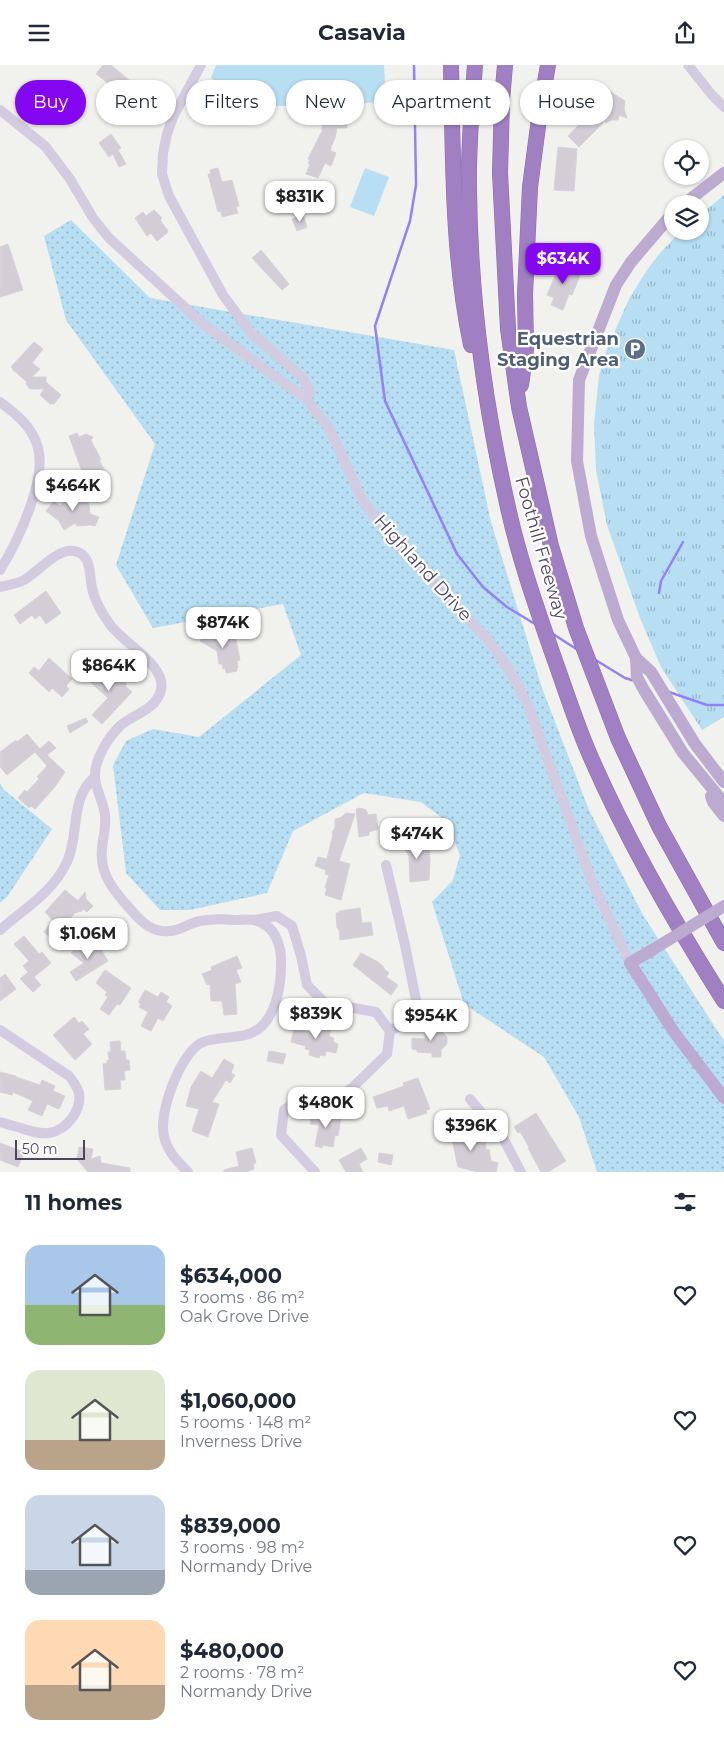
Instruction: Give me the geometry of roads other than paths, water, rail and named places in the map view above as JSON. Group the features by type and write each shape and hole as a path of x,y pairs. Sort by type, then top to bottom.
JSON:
{"highway":[{"path":"451,65 453,165 458,260 470,339 507,505"},
{"name":"Foothill Freeway","path":"475,65 470,130 471,252 483,369 507,505 526,571 574,715 607,792 635,848 693,952 724,1001"},
{"name":"Foothill Freeway","path":"505,65 500,139 501,210 508,329 519,407 551,547 576,629 618,738 659,826 724,943"},
{"path":"519,407 526,349 525,294 530,187 548,65"}],"main road":[{"path":"696,195 724,173"},
{"path":"664,223 631,262 616,285 579,380 577,461 591,536 618,620 636,658 651,672 695,744 724,782"},
{"path":"636,658 637,677 644,690 683,753 724,803"},
{"path":"709,786 713,803 724,817"},
{"path":"724,906 630,963 674,1032 724,1098"}],"street":[{"path":"201,65 173,117 163,153 162,174 169,196 224,295 251,333 304,379 310,393 306,399"},
{"path":"688,65 724,107"},
{"name":"Highland Drive","path":"0,111 45,146 70,179 93,218 109,238 203,324 306,399 329,428 363,501 394,541 490,642 510,671 528,705 593,884 630,963"},
{"path":"0,402 15,413 30,429 38,447 41,462 28,514 18,538 0,570"},
{"path":"0,587 23,581 64,552 74,551 82,555 88,562 92,588 108,623 154,665 159,673 161,691 155,701 142,713 122,724 111,735 99,757 95,777 105,817 101,857 104,872 112,888 140,920 155,929 171,931 184,929 197,922 254,920 277,916 292,927 307,985 325,1003 376,1012 390,1031 387,1055 352,1088 333,1099 300,1099 284,1110 281,1135 315,1172"},
{"path":"0,930 43,895 60,874 72,850 81,794 86,784 95,777"},
{"path":"386,865 417,1005 408,1021 390,1031"},
{"path":"188,1172 170,1152 162,1127 164,1113 183,1060 202,1042 240,1036 254,1032 262,1026 269,1016 280,984 282,966 279,945 274,933 267,925 254,920"},
{"path":"0,1030 69,1076 74,1081 79,1096 76,1110 70,1121 64,1127 49,1133 0,1122"},
{"path":"470,1099 503,1138 520,1172"}],"waterway":[{"path":"414,65 416,185 410,221 375,326 385,401 457,554 483,587 507,607 535,624"},
{"path":"659,593 661,581 683,542"},
{"path":"553,634 578,650"},
{"path":"594,659 625,678 635,681"},
{"path":"669,692 707,705 724,705"}],"place":[{"name":"Equestrian Staging Area","path":"635,349"}]}
